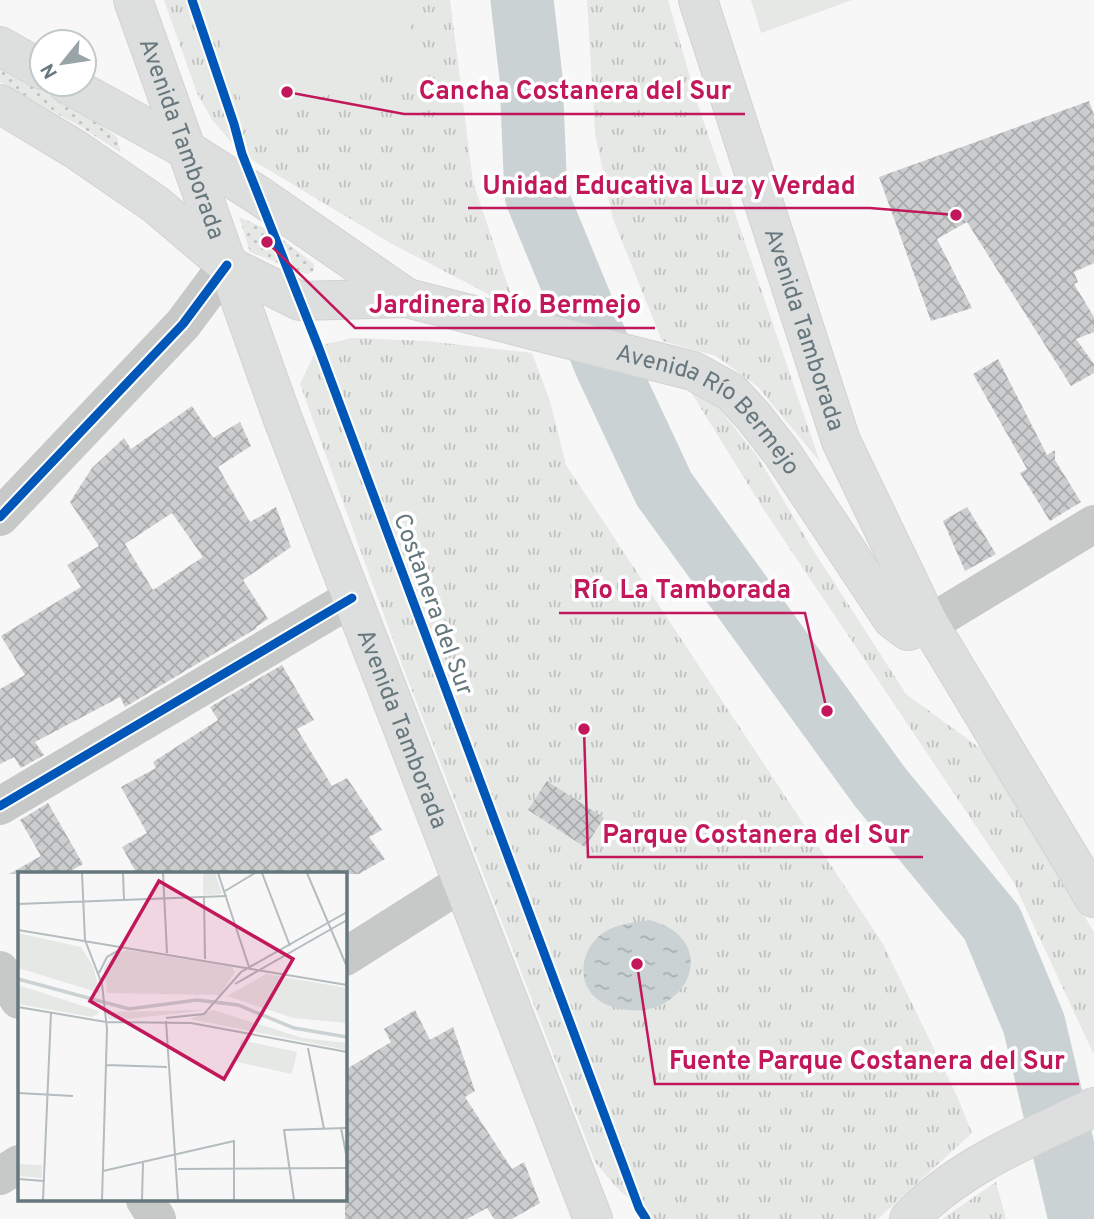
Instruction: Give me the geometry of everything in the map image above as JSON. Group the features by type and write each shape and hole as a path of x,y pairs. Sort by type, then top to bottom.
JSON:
{"main road":[{"name":"Avenida Tamborada","path":"133,0 282,417 589,1209"},
{"name":"Avenida Tamborada","path":"698,0 841,441 929,624 1094,898"},
{"path":"0,46 28,62"},
{"name":"Avenida Río Bermejo","path":"92,98 187,150 258,195 407,298"},
{"name":"Avenida Río Bermejo","path":"0,104 75,149 155,204 227,265 300,301 407,298 693,371 731,392 782,453 892,619 908,631 929,624"},
{"path":"909,1219 957,1177 985,1160 1094,1107"},
{"path":"589,1209 616,1219"}],"street":[{"path":"0,517 183,324 227,265"},
{"path":"929,624 1094,524"},
{"path":"0,806 352,598"},
{"path":"346,956 463,883"},
{"path":"0,970 18,998"},
{"path":"0,1176 18,1165"},
{"path":"146,1202 157,1219"}],"green space":[{"path":"164,0 450,0 473,182 514,304 496,298 392,244 242,154 212,120 197,93"},
{"path":"205,0 401,0 423,61 249,123"},
{"path":"587,0 668,0 697,102 820,462 757,386 716,356 662,341 613,219 595,133"},
{"path":"751,0 852,0 761,33"},
{"path":"0,66 28,81 28,98 0,82"},
{"path":"29,98 59,98 86,113 117,137 121,153"},
{"path":"239,217 273,232 314,264 314,271 307,274 250,252"},
{"path":"352,338 426,341 532,353 550,401 566,465 883,944 957,1096 972,1133 878,1219 653,1219 617,1188 595,1162 401,662 300,384 318,346"},
{"path":"691,392 713,401 758,457 810,545 906,694 984,751 1094,932 1094,1055 1014,883 762,507"},
{"path":"996,1182 1006,1219 942,1219"}],"water":[{"path":"649,920 673,931 687,946 691,964 686,981 674,997 655,1007 632,1010 605,1004 595,998 585,980 583,970 589,949 595,940 613,928"}],"building":[{"path":"1089,101 1094,115 1094,263 1074,272 1078,282 1074,284 1094,317 1094,332 1076,339 1094,364 1094,373 1071,386 967,222 937,239 972,308 931,321 879,177"},
{"path":"998,359 1047,455 1055,450 1055,460 1081,502 1050,521 1020,473 1027,469 973,374"},
{"path":"192,406 213,438 240,422 251,446 218,467 250,522 276,507 291,547 243,580 268,619 125,707 120,697 35,742 44,755 21,768 14,757 0,764 0,689 25,675 1,636 81,587 67,565 99,546 70,502 92,468 124,438 131,449","holes":["172,513 203,557 153,590 125,544"]},
{"path":"967,507 996,554 965,571 943,521"},
{"path":"282,665 314,720 297,729 332,786 347,778 382,830 369,837 385,859 359,874 136,872 122,847 147,833 121,787 156,768 153,762 218,720 210,707"},
{"path":"547,781 604,818 585,847 528,810"},
{"path":"48,803 83,864 69,872 9,874 41,856 20,820"},
{"path":"415,1010 430,1040 453,1027 475,1091 465,1097 512,1169 524,1162 540,1203 512,1219 494,1219 487,1208 467,1219 345,1219 346,1069 391,1042 384,1029"}],"waterway":[{"path":"522,0 531,78 536,195 606,365 664,489 880,787 992,923 1034,1024 1080,1219"}],"cycle path":[{"name":"Costanera del Sur","path":"192,0 242,154 318,346 639,1208 646,1219"},
{"path":"0,517 183,324 227,265"},
{"path":"0,806 352,598"}],"place":[{"name":"Cancha Costanera del Sur","path":"287,92"},
{"name":"Unidad Educativa Luz y Verdad","path":"956,215"},
{"name":"Jardinera Río Bermejo","path":"267,242"},
{"name":"Río La Tamborada","path":"827,711"},
{"name":"Parque Costanera del Sur","path":"584,729"},
{"name":"Fuente Parque Costanera del Sur","path":"637,964"}]}
